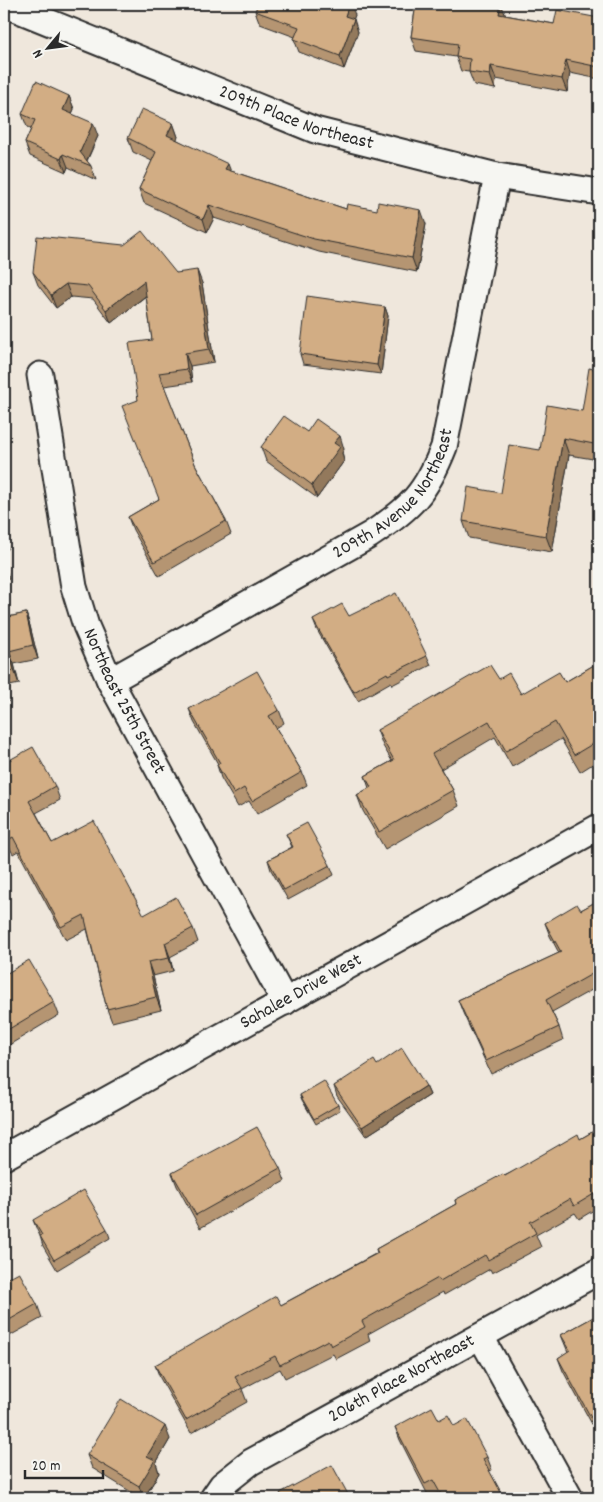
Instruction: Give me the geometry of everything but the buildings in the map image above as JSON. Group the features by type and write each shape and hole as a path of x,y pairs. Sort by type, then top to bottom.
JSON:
{"street":[{"name":"209th Place Northeast","path":"4,4 315,130 496,176 599,192"},
{"name":"209th Avenue Northeast","path":"110,681 370,535 394,520 414,502 433,476 444,447 496,176"},
{"name":"Northeast 25th Street","path":"40,375 74,587 86,626 110,681 285,1002"},
{"name":"Sahalee Drive West","path":"4,1157 599,827"},
{"name":"206th Place Northeast","path":"214,1498 222,1485 251,1462 599,1271"},
{"path":"481,1337 570,1498"}]}
